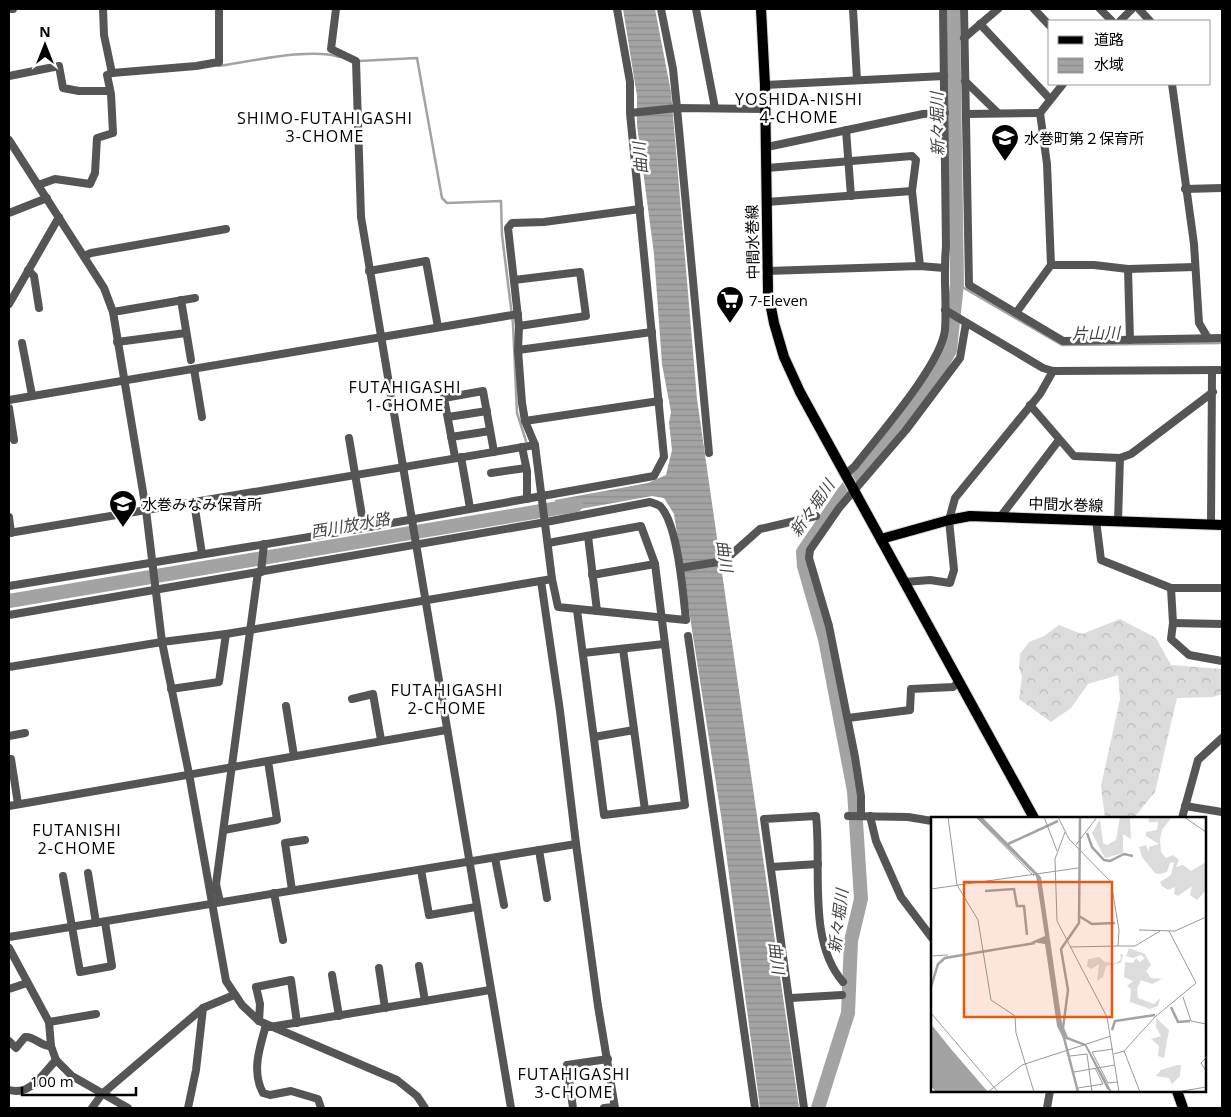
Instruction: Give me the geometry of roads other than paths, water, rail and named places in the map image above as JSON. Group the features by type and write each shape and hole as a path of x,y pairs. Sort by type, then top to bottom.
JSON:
{"main road":[{"name":"中間水巻線","path":"761,9 766,109 767,271 774,322 784,357 800,392 1033,817"},
{"name":"中間水巻線","path":"881,539 970,516 1222,525"},
{"path":"1177,1092 1183,1108"}],"street":[{"path":"9,10 13,9"},
{"path":"103,9 104,35 112,74"},
{"path":"38,185 54,179 90,184 94,173 97,138 113,134 111,94 107,75 219,62 219,9"},
{"path":"336,9 331,49 356,61 361,217 414,543 511,1108"},
{"path":"9,586 411,521 470,508 527,499 543,500 654,476 664,458 630,82 617,9"},
{"path":"661,9 673,68 675,108 709,453"},
{"path":"696,9 715,108"},
{"path":"853,9 857,80"},
{"path":"846,474 855,466 926,373 939,350 944,332 944,268 946,247 943,9"},
{"path":"964,9 969,285 1062,341 1222,338"},
{"path":"964,38 998,9"},
{"path":"1034,9 1048,24"},
{"path":"1100,9 1111,20"},
{"path":"1121,20 1132,9"},
{"path":"1139,9 1149,20"},
{"path":"980,24 1050,99"},
{"path":"9,76 59,66 63,88 79,91 109,91"},
{"path":"765,85 944,76"},
{"path":"965,81 998,113"},
{"path":"1016,313 1050,265 1047,164 1040,113 1062,85"},
{"path":"1172,85 1195,268 1199,323 1208,338"},
{"path":"633,113 675,108 766,109"},
{"path":"966,114 1040,113"},
{"path":"766,147 923,114 945,114"},
{"path":"846,130 852,196"},
{"path":"9,140 104,288 113,312 146,510 162,642 216,903"},
{"path":"767,168 912,156 916,160 912,191 920,266"},
{"path":"1185,189 1222,188"},
{"path":"767,202 912,191"},
{"path":"9,213 47,198"},
{"path":"9,615 155,588 260,572 414,543 546,520 650,502 658,505 663,511 674,540 680,568 686,620 558,607 552,579 546,520 534,445 525,421 518,350 518,314 508,228 512,223 544,222 640,209"},
{"path":"9,304 59,217"},
{"path":"84,256 91,253 226,229"},
{"path":"370,271 426,260 438,327"},
{"path":"1050,265 1094,265 1128,269 1195,268"},
{"path":"767,271 920,266 944,268"},
{"path":"1128,269 1130,340"},
{"path":"28,270 34,276 39,308"},
{"path":"514,280 580,272 586,316 519,326"},
{"path":"113,312 195,298"},
{"path":"181,300 191,360"},
{"path":"945,310 1043,368 1053,371 1222,370"},
{"path":"9,400 518,314"},
{"path":"861,815 861,796 848,718 829,626 809,558 810,550 838,508 855,491 906,430 960,358 966,323"},
{"path":"117,342 186,332"},
{"path":"518,350 652,332"},
{"path":"22,343 32,395"},
{"path":"194,369 202,417"},
{"path":"905,582 930,580 950,583 954,570 949,520 954,498 1040,394 1053,371"},
{"path":"1211,525 1214,392 1212,371"},
{"path":"470,508 458,457 451,437 444,398 483,391 494,452"},
{"path":"1030,405 1058,440 1074,456 1120,458 1131,454 1214,392"},
{"path":"525,421 659,401"},
{"path":"9,408 14,440"},
{"path":"448,418 487,411"},
{"path":"451,437 490,431"},
{"path":"349,438 364,528"},
{"path":"1001,516 1058,440"},
{"path":"9,517 10,533 534,445"},
{"path":"522,447 526,468 527,499"},
{"path":"1118,521 1120,458"},
{"path":"491,473 526,468"},
{"path":"194,502 202,554"},
{"path":"680,568 724,561 760,529 816,516"},
{"path":"1096,520 1101,560 1171,588 1222,588"},
{"path":"548,543 641,526 655,564 685,805 604,815 577,610"},
{"path":"588,536 597,611"},
{"path":"264,544 216,884 222,968 234,995 248,1013 265,1024 397,1080 416,1096 425,1108"},
{"path":"592,575 655,564"},
{"path":"9,668 162,642 251,630 552,579"},
{"path":"540,581 560,712 598,1006 615,1107 604,1108"},
{"path":"1171,588 1173,623 1171,639 1189,655 1222,661"},
{"path":"1173,623 1222,624"},
{"path":"171,689 219,682 226,634"},
{"path":"688,636 755,1108"},
{"path":"583,654 664,644"},
{"path":"623,649 645,810"},
{"path":"848,718 910,710 911,689 953,687 959,682"},
{"path":"352,698 373,694 381,740"},
{"path":"286,706 294,756"},
{"path":"9,806 446,730"},
{"path":"594,736 634,730"},
{"path":"9,736 25,734"},
{"path":"1182,817 1198,760 1222,738"},
{"path":"11,759 18,804"},
{"path":"224,830 277,820 268,761"},
{"path":"1185,806 1222,812"},
{"path":"804,1108 764,819 816,816 818,917 835,973 843,982"},
{"path":"848,816 908,817 931,821"},
{"path":"870,816 876,842 901,897 931,937"},
{"path":"292,890 285,843 305,840"},
{"path":"9,938 576,844"},
{"path":"539,850 546,898"},
{"path":"495,858 504,905"},
{"path":"771,867 818,864"},
{"path":"421,870 429,915 476,907"},
{"path":"62,876 80,972 112,966 88,873"},
{"path":"274,893 282,940"},
{"path":"9,948 49,1022 51,1046 56,1060 72,1076 128,1108"},
{"path":"419,966 425,1001"},
{"path":"379,968 385,1008"},
{"path":"332,975 339,1016"},
{"path":"297,1022 291,980 256,987 265,1024 256,1067 263,1093 270,1095 291,1091 318,1099 321,1108"},
{"path":"9,990 27,983"},
{"path":"265,1024 339,1016 490,990"},
{"path":"92,1108 102,1094 203,1008 234,995"},
{"path":"790,998 842,995"},
{"path":"188,1108 196,1070 203,1008"},
{"path":"49,1022 96,1014"},
{"path":"9,1040 16,1048 25,1037 30,1037 43,1045 51,1046"},
{"path":"573,1108 567,1065 608,1059"},
{"path":"9,1090 22,1092 29,1088 56,1060"},
{"path":"1047,1108 1050,1092"}],"water":[{"name":"曲川","path":"623,9 655,9 671,92 697,399 799,1108 760,1108 722,822 674,514 664,498 652,496 558,513 555,500 648,483 666,475 672,450 669,423 671,412 662,364 654,254 637,125 637,96"}],"waterway":[{"name":"新々堀川","path":"818,1108 848,1013 851,941 861,899 854,791 825,639 804,566 803,552 844,492 935,377 950,350 957,284 953,9"},
{"path":"218,66 297,54 328,54 339,57"},
{"path":"359,61 417,58 442,198 447,203 501,201 502,235 513,324 517,413 526,441"},
{"name":"片山川","path":"957,284 1062,345 1222,343"},
{"name":"西川放水路","path":"9,601 576,505"}],"place":[{"name":"水巻町第２保育所","path":"1005,162"},
{"name":"7-Eleven","path":"730,324"},
{"name":"水巻みなみ保育所","path":"123,528"}],"district":[{"name":"YOSHIDA-NISHI 4-CHOME","path":"799,108"},
{"name":"SHIMO-FUTAHIGASHI 3-CHOME","path":"325,127"},
{"name":"FUTAHIGASHI 1-CHOME","path":"405,396"},
{"name":"FUTAHIGASHI 2-CHOME","path":"447,699"},
{"name":"FUTANISHI 2-CHOME","path":"77,839"},
{"name":"FUTAHIGASHI 3-CHOME","path":"574,1083"}]}
